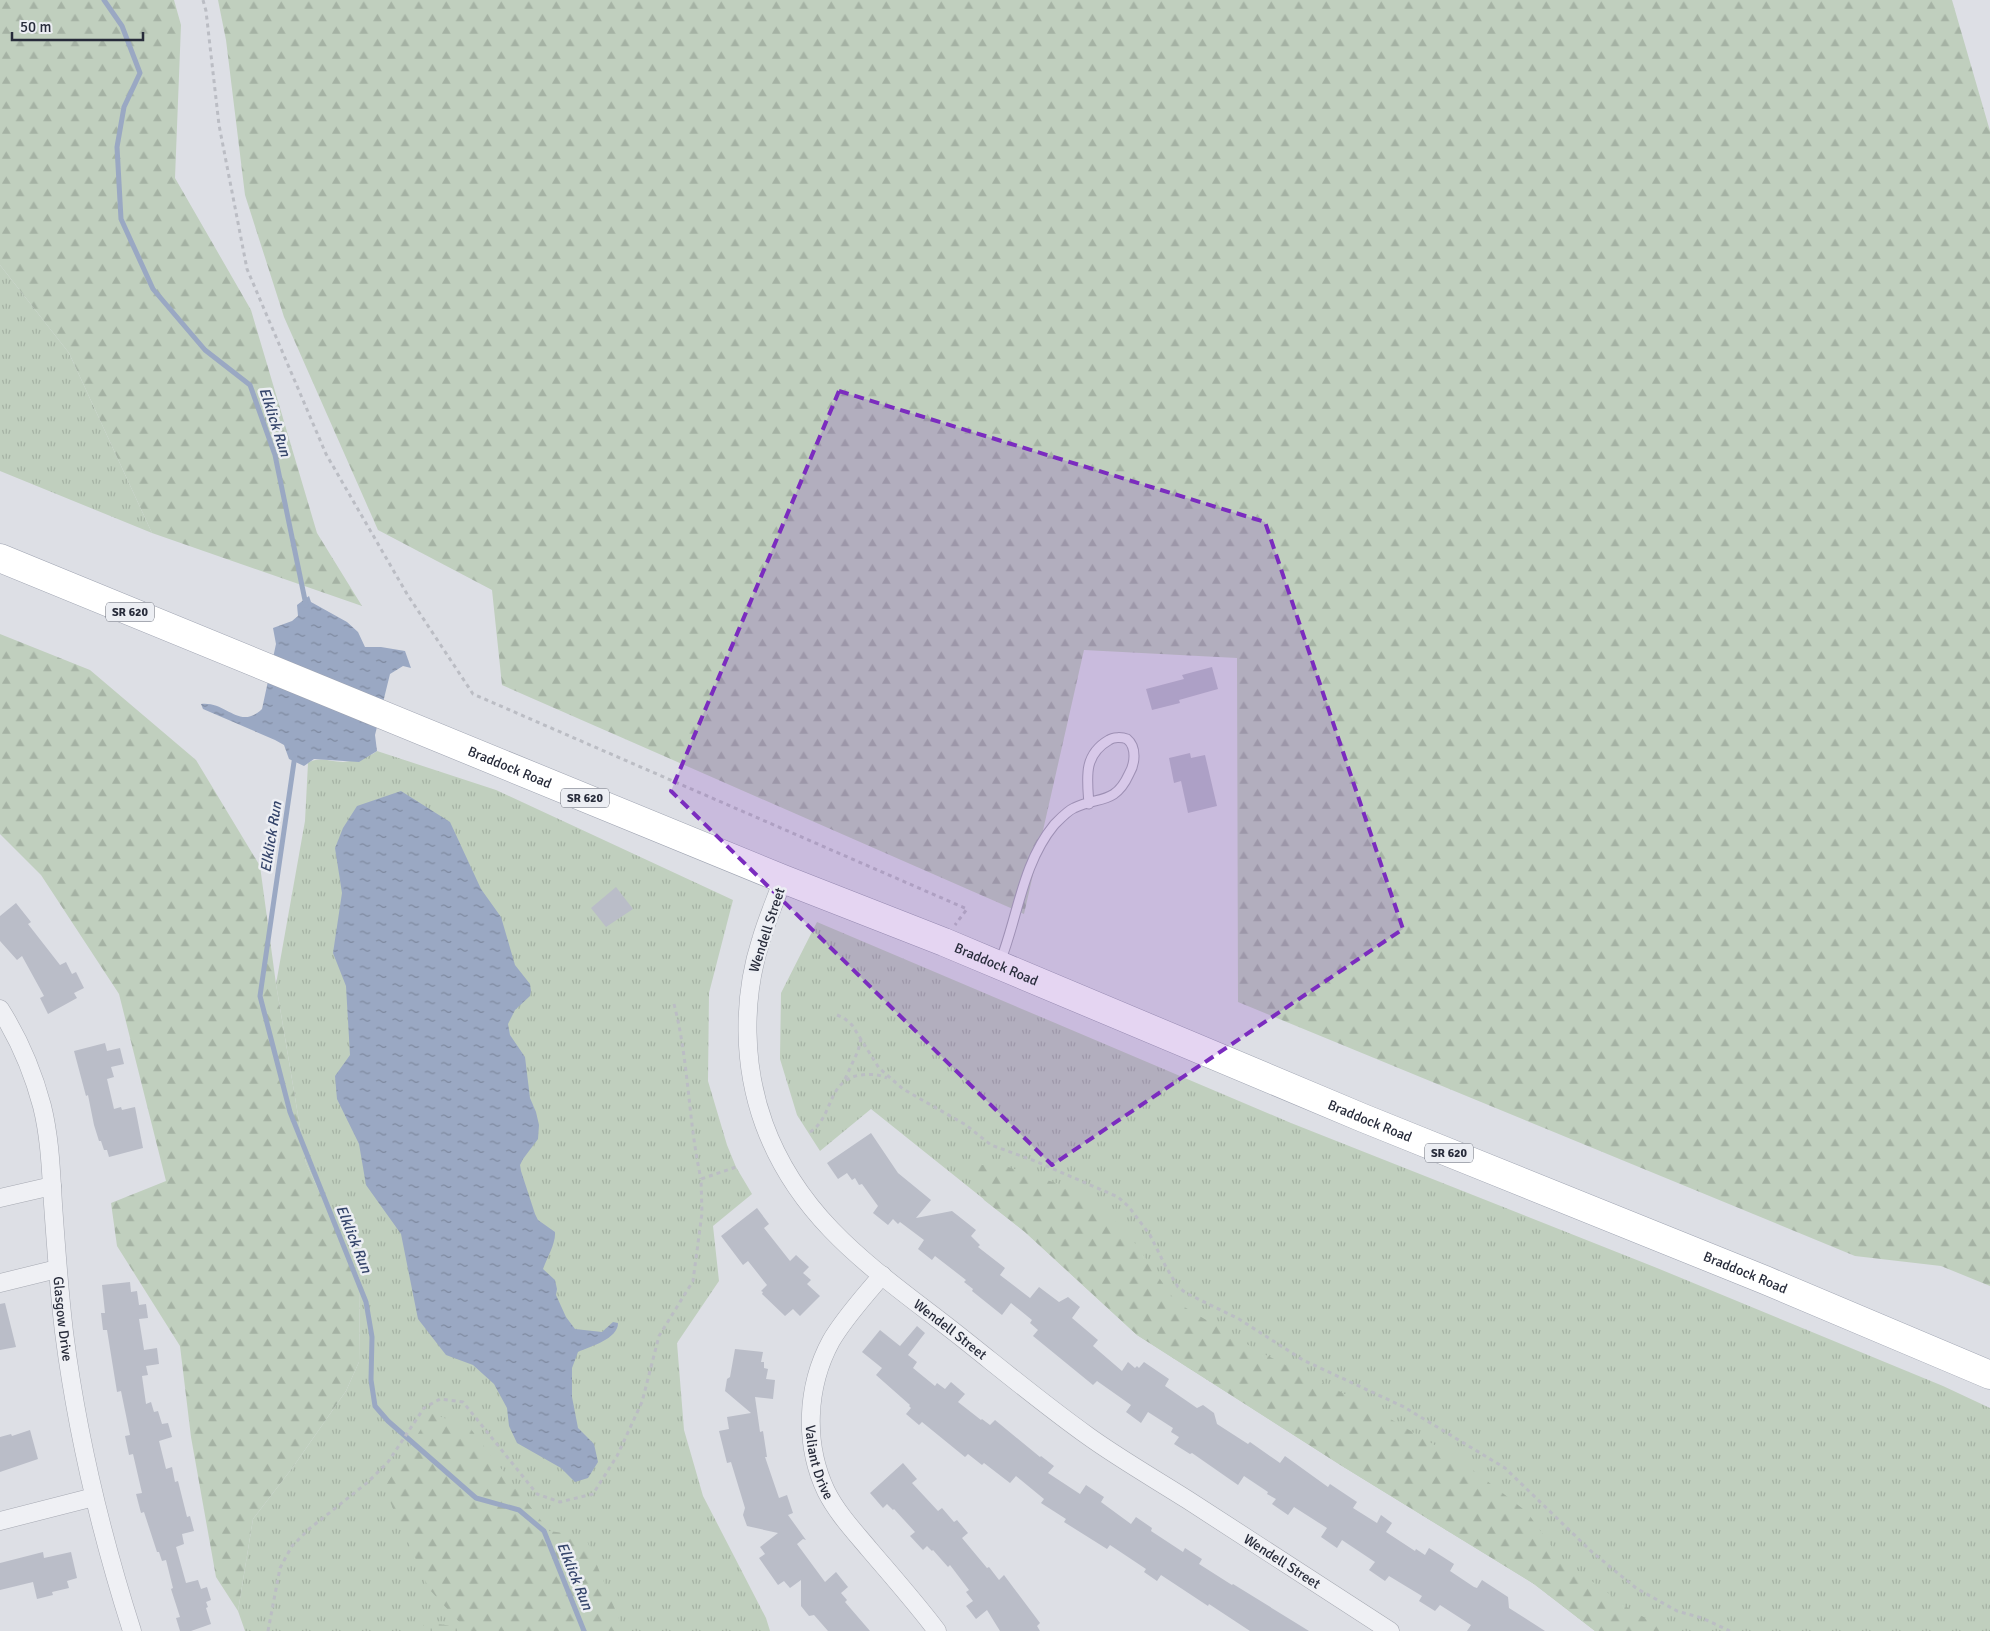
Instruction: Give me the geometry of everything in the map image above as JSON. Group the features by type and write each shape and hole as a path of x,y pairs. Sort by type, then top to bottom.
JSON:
{"main road":[{"name":"Braddock Road","path":"0,558 783,879 944,942 1363,1118 1765,1280 1990,1376"}],"street":[{"name":"Wendell Street","path":"783,879 761,940 752,976 748,1012 748,1051 754,1090 765,1126 777,1154 794,1185 816,1215 841,1241 882,1275 1041,1401 1089,1436 1390,1631"},
{"name":"Glasgow Drive","path":"0,1009 13,1030 30,1069 42,1107 49,1144 57,1269 64,1333 77,1417 94,1497 132,1631"},
{"path":"0,1198 52,1186"},
{"path":"0,1283 57,1269"},
{"name":"Valiant Drive","path":"882,1275 836,1335 821,1364 814,1385 810,1413 811,1441 816,1465 826,1492 841,1516 937,1631"},
{"path":"0,1521 94,1497"}],"lane":[{"path":"998,965 1012,931 1026,876 1035,855 1054,825 1073,808 1089,804 1112,796 1124,784 1134,758 1132,745 1128,740 1112,738 1094,751 1089,762 1089,804"}],"path":[{"path":"203,0 206,11 219,125 247,268 326,454 408,594 473,694 967,909 944,942"},
{"path":"268,1631 280,1568 292,1546 309,1529 368,1482 388,1462 424,1408 440,1399 463,1402 537,1494 560,1502 593,1494 617,1456 642,1402 659,1336 693,1281 702,1213 701,1179 695,1155 682,1034 674,1004"},
{"path":"837,1015 847,1020 861,1038 879,1068 903,1089 966,1124 991,1145 1035,1161 1118,1197 1129,1207 1150,1235 1178,1287 1186,1293 1239,1319 1303,1360 1404,1407 1505,1468 1592,1552 1636,1588 1677,1611 1702,1618 1730,1631"},
{"path":"810,1132 821,1122 836,1091 844,1080 858,1051 861,1038"},
{"path":"844,1080 865,1074 875,1074 890,1078"},
{"path":"701,1179 736,1167"}],"highlighted area":[{"path":"839,391 1265,522 1403,929 1052,1165 671,791"}],"green space":[{"path":"0,0 174,0 181,25 175,178 251,310 317,533 362,606 152,533 69,353 0,265"},
{"path":"218,0 1952,0 1990,131 1990,1286 1941,1266 1855,1256 1238,1002 1237,658 1084,650 1024,914 502,685 492,590 378,530 284,317 245,195 226,40"},
{"path":"0,265 69,353 152,533 0,471"},
{"path":"0,634 90,670 196,760 260,866 276,984 306,1163 360,1280 359,1362 346,1391 293,1467 253,1519 238,1611 216,1577 191,1437 180,1346 117,1246 111,1203 166,1181 119,994 41,875 0,834"},
{"path":"377,751 496,790 733,900 709,993 708,1081 727,1145 736,1167 752,1194 713,1226 719,1281 677,1343 684,1430 703,1496 766,1618 770,1631 245,1631 238,1611 253,1519 293,1467 346,1391 359,1362 360,1280 306,1163 276,984 305,821 308,763 316,760 352,761"},
{"path":"817,922 1291,1123 1657,1268 1943,1386 1990,1408 1990,1631 1595,1631 1534,1584 1342,1466 1137,1335 1025,1232 871,1109 820,1151 797,1115 780,1059 781,993"},
{"path":"999,1164 1074,1189 1125,1229 1176,1302 1260,1352 1365,1404 1460,1460 1527,1512 1559,1557 1635,1613 1675,1631 1595,1631 1534,1584 1342,1466 1137,1335 1025,1232 984,1200 966,1166"},
{"path":"431,1413 470,1428 549,1531 585,1536 624,1631 470,1631 462,1625 429,1589 384,1488"},
{"path":"426,1621 465,1629 462,1631 420,1631"}],"water":[{"path":"309,596 311,602 347,622 358,632 365,647 381,647 405,651 411,668 403,666 390,674 375,735 377,751 359,762 314,759 304,766 289,759 284,745 203,709 201,704 210,704 233,714 246,717 254,715 262,709 276,644 273,628 292,621 298,616 297,605"},
{"path":"401,791 450,822 481,889 501,917 515,965 530,984 530,996 515,1010 508,1024 510,1035 525,1057 530,1098 539,1125 538,1139 523,1159 520,1165 521,1171 538,1220 555,1232 553,1246 543,1269 555,1280 556,1295 566,1317 575,1329 602,1332 613,1322 618,1323 617,1329 609,1338 578,1352 572,1368 572,1397 578,1428 594,1444 598,1462 588,1478 575,1482 561,1468 517,1443 509,1426 507,1408 494,1384 473,1365 446,1355 418,1319 401,1234 366,1185 359,1144 337,1099 335,1076 350,1055 346,986 333,953 342,893 335,848 343,828 357,806"}],"building":[{"path":"1212,667 1218,689 1179,700 1180,703 1152,710 1146,689 1184,679 1182,675"},
{"path":"1190,753 1191,758 1205,755 1217,806 1188,813 1181,781 1174,783 1169,758"},
{"path":"616,887 633,909 606,927 591,908"},
{"path":"16,903 31,922 28,924 60,965 66,962 72,974 76,972 84,988 74,993 77,998 48,1014 40,998 44,996 22,956 17,960 0,941 0,916"},
{"path":"105,1043 107,1051 120,1048 124,1064 111,1067 114,1077 107,1079 114,1109 121,1107 122,1110 135,1107 143,1148 109,1157 107,1150 104,1150 101,1141 99,1141 88,1095 86,1096 74,1051"},
{"path":"871,1133 898,1173 931,1200 916,1218 952,1211 976,1230 971,1236 980,1245 978,1247 1005,1268 1000,1275 1030,1298 1039,1287 1059,1302 1068,1297 1080,1307 1072,1318 1098,1340 1093,1346 1122,1371 1128,1362 1135,1368 1137,1366 1139,1368 1144,1362 1169,1379 1165,1386 1197,1408 1203,1405 1214,1413 1217,1424 1248,1444 1250,1442 1280,1463 1285,1456 1328,1487 1330,1484 1357,1502 1353,1508 1377,1523 1381,1515 1392,1523 1386,1532 1415,1551 1416,1549 1425,1555 1429,1548 1454,1564 1450,1571 1474,1587 1477,1588 1482,1580 1508,1597 1509,1608 1545,1631 1467,1631 1471,1625 1440,1605 1435,1611 1419,1601 1422,1596 1389,1576 1385,1581 1369,1570 1375,1562 1342,1540 1337,1548 1321,1537 1327,1528 1294,1507 1288,1515 1272,1504 1276,1499 1244,1476 1238,1485 1192,1453 1190,1454 1174,1444 1179,1437 1171,1432 1173,1428 1148,1412 1141,1423 1126,1412 1131,1405 1097,1381 1093,1385 1033,1336 1038,1330 1030,1323 1032,1320 1011,1303 1002,1315 972,1291 973,1289 964,1282 966,1280 935,1256 932,1260 918,1249 924,1240 900,1222 898,1224 893,1219 888,1225 873,1213 878,1206 862,1184 859,1185 855,1178 852,1180 847,1173 838,1179 827,1163"},
{"path":"757,1208 769,1224 764,1228 790,1261 796,1255 809,1267 803,1273 811,1280 807,1284 820,1296 800,1316 793,1309 785,1316 762,1294 763,1292 761,1291 767,1285 748,1261 743,1265 721,1236"},
{"path":"130,1282 131,1292 137,1291 139,1305 146,1304 148,1318 139,1319 144,1350 157,1348 159,1364 146,1366 148,1375 142,1376 146,1404 151,1402 154,1412 158,1411 162,1424 168,1423 172,1437 159,1441 166,1469 172,1467 175,1482 178,1481 187,1517 190,1516 194,1531 182,1534 184,1544 176,1547 186,1583 198,1580 201,1589 207,1587 211,1600 206,1602 208,1607 206,1608 211,1624 191,1631 180,1631 176,1618 180,1617 171,1589 173,1588 166,1560 162,1561 159,1552 157,1552 144,1512 141,1513 136,1494 142,1493 133,1454 129,1455 125,1436 130,1435 121,1391 117,1392 107,1330 103,1330 101,1313 105,1313 102,1285"},
{"path":"5,1303 16,1347 0,1350 0,1304"},
{"path":"917,1326 925,1333 908,1355 917,1362 913,1368 935,1386 937,1383 945,1389 951,1382 965,1394 958,1402 990,1425 995,1420 1040,1457 1054,1466 1048,1473 1080,1494 1086,1485 1104,1497 1101,1502 1131,1524 1136,1517 1152,1528 1151,1531 1183,1552 1185,1548 1202,1559 1199,1564 1309,1631 1250,1631 1161,1575 1157,1581 1144,1572 1146,1569 1110,1545 1107,1549 1064,1522 1066,1519 1041,1503 1044,1499 1016,1476 1010,1483 984,1463 982,1465 968,1454 965,1457 922,1422 919,1425 906,1414 911,1408 910,1405 876,1375 882,1368 862,1352 880,1330 900,1346"},
{"path":"735,1349 763,1352 761,1362 764,1362 764,1368 768,1369 766,1379 775,1380 773,1399 755,1397 760,1432 763,1431 767,1457 765,1457 779,1498 787,1495 793,1513 788,1515 806,1540 803,1539 797,1544 825,1582 836,1572 848,1587 841,1593 847,1600 845,1602 870,1631 828,1631 814,1615 809,1616 801,1606 801,1580 790,1588 784,1581 778,1585 759,1558 765,1554 760,1547 778,1533 747,1526 743,1515 745,1508 731,1462 727,1463 719,1431 729,1429 727,1417 751,1413 725,1391 727,1379 730,1377"},
{"path":"30,1430 38,1459 0,1472 0,1437 11,1434 12,1436"},
{"path":"903,1463 917,1479 912,1483 938,1511 942,1508 954,1522 957,1520 968,1533 962,1538 987,1568 989,1567 999,1580 1004,1575 1040,1623 1037,1626 1040,1631 1000,1631 987,1610 976,1619 966,1606 973,1601 966,1592 969,1590 950,1565 948,1567 927,1546 923,1550 910,1536 915,1532 894,1509 887,1504 883,1508 870,1493"},
{"path":"43,1552 44,1558 71,1552 77,1578 67,1581 69,1588 52,1592 53,1595 37,1599 33,1582 0,1590 0,1563"}],"waterway":[{"name":"Elklick Run","path":"104,0 122,26 140,73 124,107 117,147 121,219 153,289 205,350 250,385 275,455 306,605"},
{"name":"Elklick Run","path":"295,755 260,996 290,1112 366,1302 372,1337 371,1380 375,1406 388,1421 476,1498 519,1510 544,1531 584,1631"}]}
